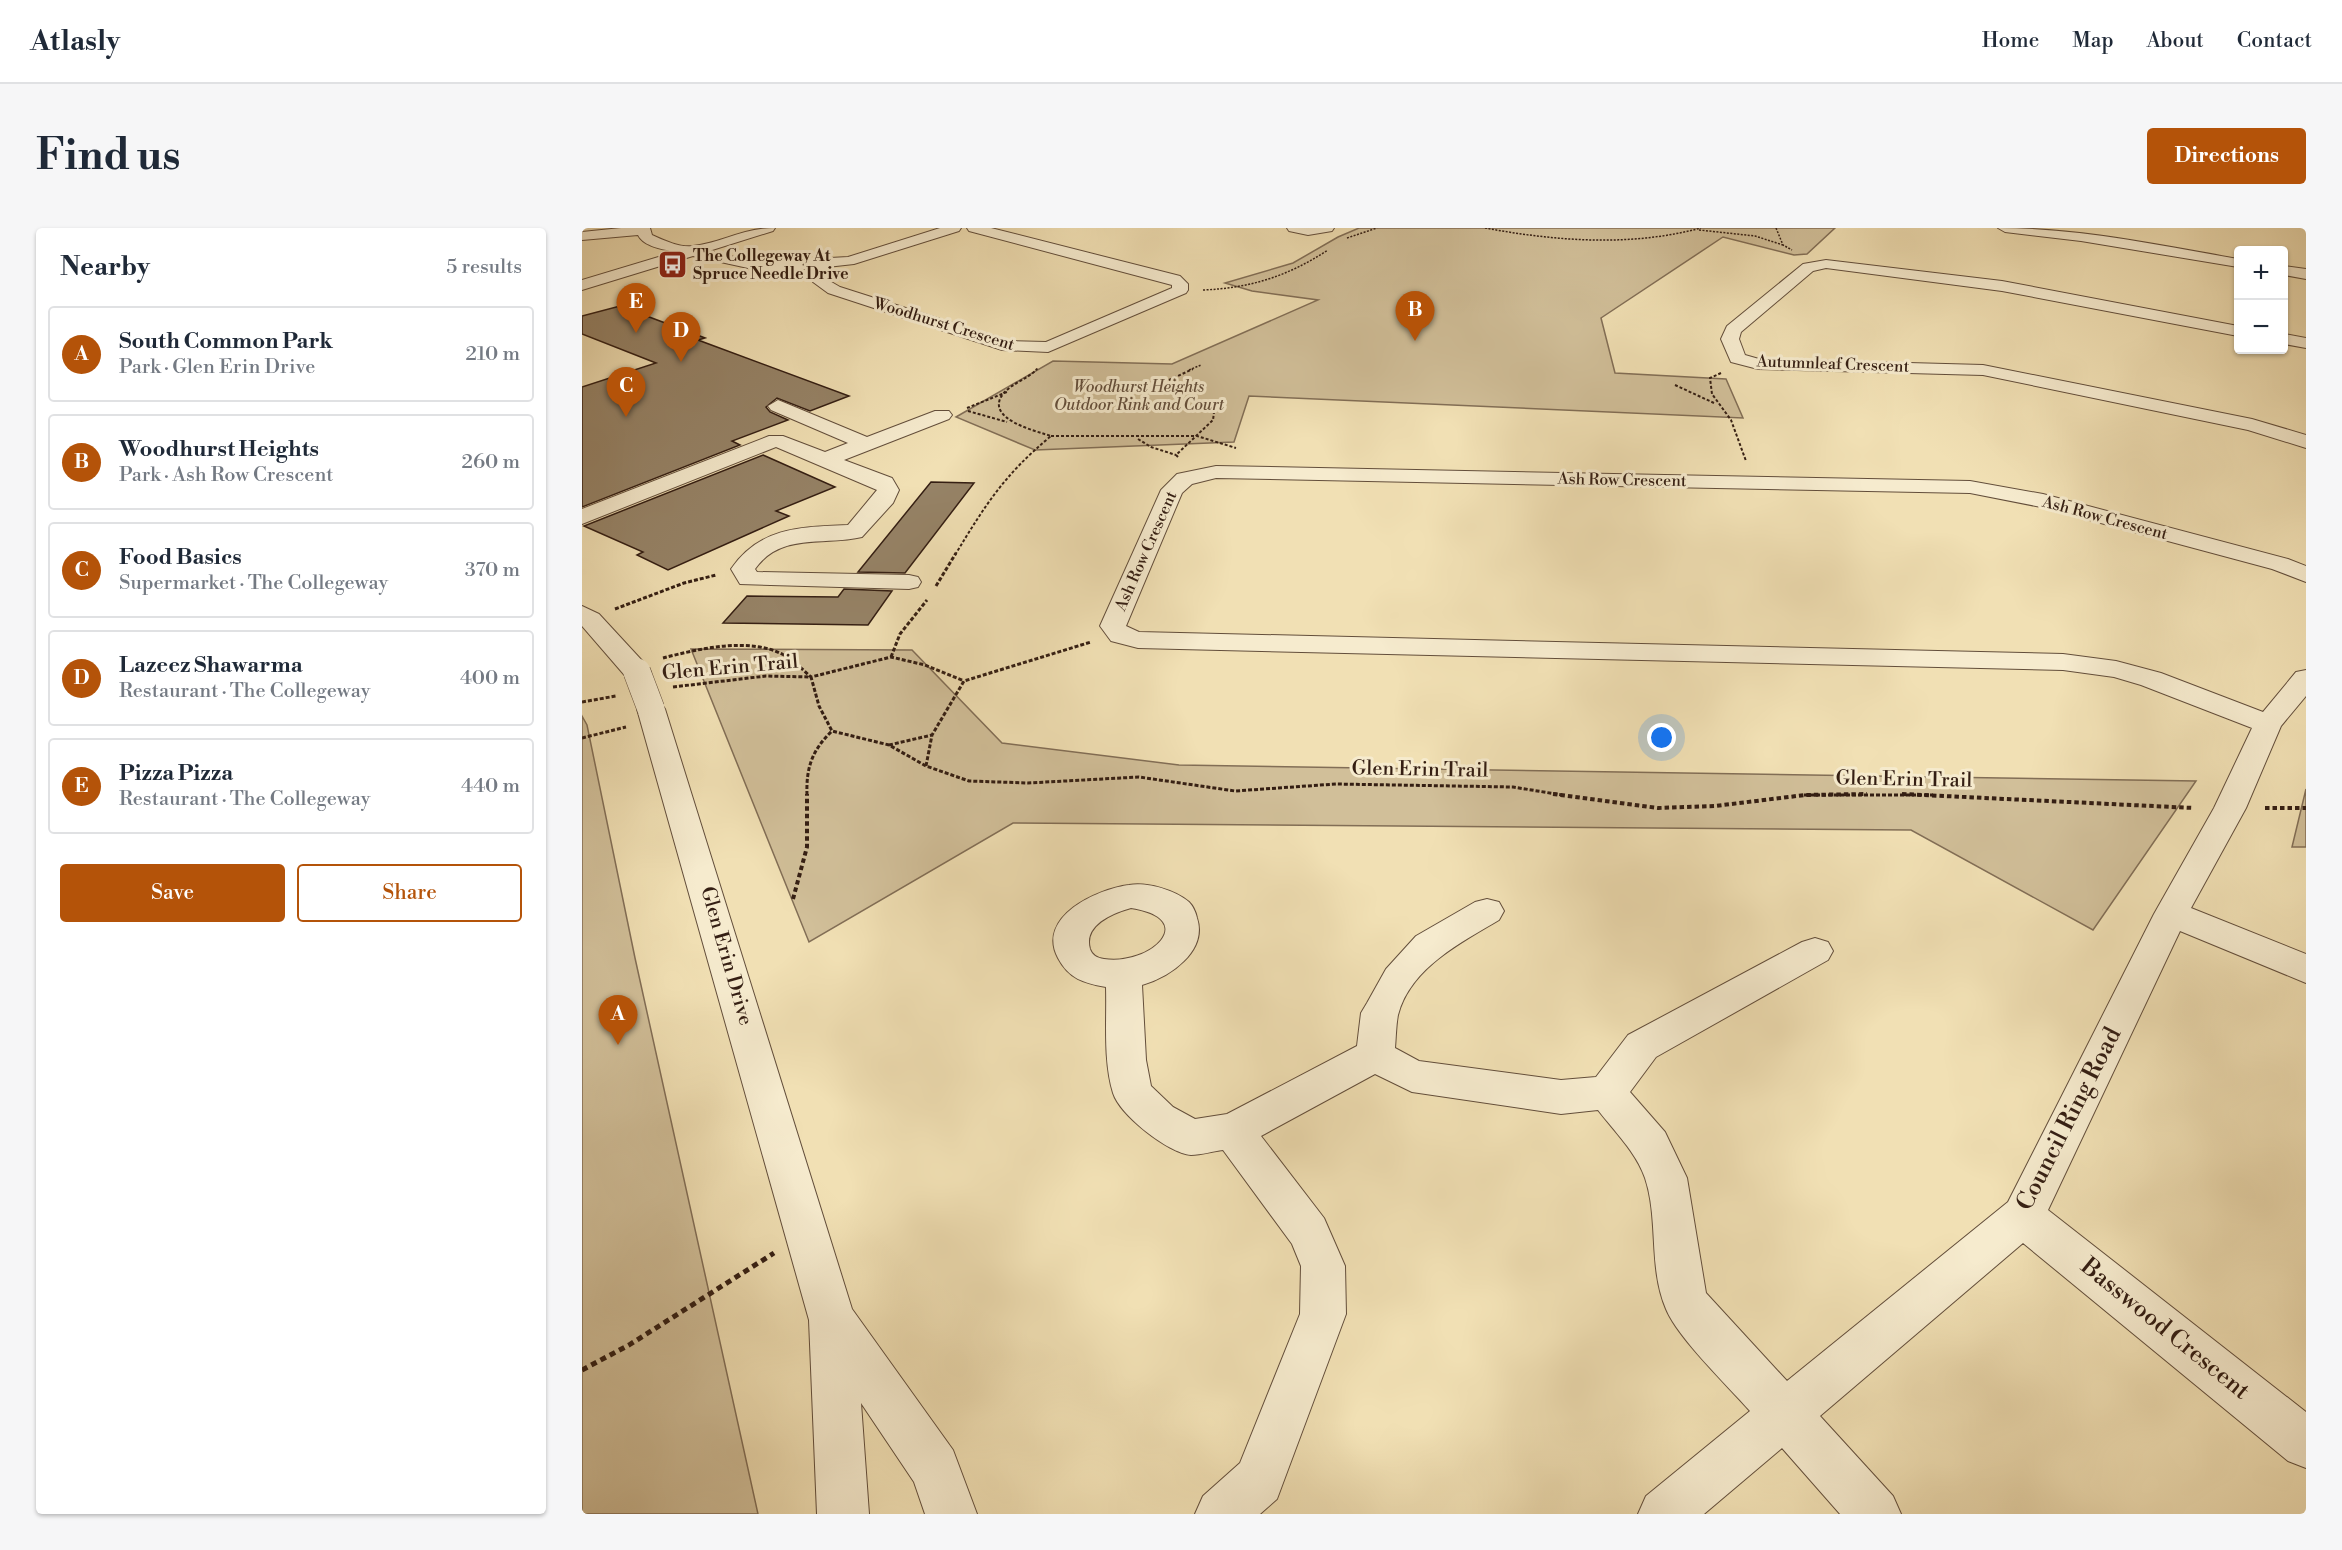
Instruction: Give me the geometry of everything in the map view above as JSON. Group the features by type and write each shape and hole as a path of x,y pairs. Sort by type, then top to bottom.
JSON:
{"street":[{"path":"582,286 768,228"},
{"path":"582,236 645,229 646,237 655,242 748,264 819,265 879,253 954,228"},
{"path":"974,228 1175,279 1180,284 1180,290"},
{"path":"1294,228 1308,231 1327,228"},
{"path":"2005,228 2080,237 2234,262"},
{"name":"Autumnleaf Crescent","path":"2234,330 2002,286 1815,264 1808,267 1733,330 1730,339 1737,358 1747,362 1983,370 2252,425 2306,442"},
{"name":"Woodhurst Crescent","path":"819,265 821,282 834,290 1008,346 1030,348 1048,347 1180,290"},
{"path":"2288,272 2306,274"},
{"path":"582,286 603,295"},
{"path":"2288,340 2306,343"},
{"path":"778,406 867,444"},
{"path":"826,459 942,415"},
{"path":"582,517 819,423"},
{"path":"776,440 884,483 888,489 885,498 817,580"},
{"name":"Ash Row Crescent","path":"2268,724 2151,679 2116,669 2063,662 1138,640 1117,633 1114,622 1172,490 1191,476 1222,472 1970,487 2054,504 2280,564 2306,575"},
{"path":"855,532 796,535 786,538 765,545 749,557 743,569 749,579 909,582"},
{"name":"Glen Erin Drive","path":"586,616 645,691 807,1231 832,1320 843,1514"},
{"name":"Council Ring Road","path":"1664,1514 2023,1216 2171,914 2230,808 2268,724 2306,678"},
{"path":"1375,1055 1380,1013 1399,979 1428,945 1487,910"},
{"path":"2171,914 2306,969"},
{"path":"1375,1055 1412,1076 1561,1097 1607,1093 1642,1046 1815,951"},
{"path":"1124,976 1127,1060 1133,1094 1159,1119 1191,1137 1233,1131 1375,1055"},
{"path":"1607,1093 1650,1145 1666,1178 1673,1210 1679,1276 1687,1305 1875,1514"},
{"path":"1221,1514 1259,1481 1323,1314 1323,1266 1310,1232 1233,1131"},
{"name":"Basswood Crescent","path":"2023,1216 2306,1443"},
{"name":"Glen Erin Drive","path":"832,1320 935,1468 951,1514"}],"path":[{"path":"1364,228 1373,229"},
{"path":"1342,240 1377,228"},
{"path":"1485,228 1540,238 1640,238 1701,228"},
{"path":"1693,230 1755,236 1783,245"},
{"path":"1180,290 1259,286 1306,265 1333,246"},
{"path":"1008,422 999,410 1000,402 1012,386 1036,372 1042,358 1030,348"},
{"path":"1715,403 1708,384 1710,378 1747,362"},
{"path":"1168,380 1201,365"},
{"path":"1675,385 1715,403 1729,417 1754,483"},
{"path":"1008,391 964,410 1050,436 1136,438 1197,436 1241,449 1288,473"},
{"path":"1176,455 1213,420 1214,412 1207,406"},
{"path":"934,590 993,493 1019,463 1050,436"},
{"path":"1136,438 1151,447 1176,455 1191,476"},
{"path":"586,616 684,583 743,569"},
{"path":"891,657 900,634 928,599"},
{"path":"582,738 645,691 680,653 735,648 778,653 811,677 891,657 925,664 964,681 1117,633"},
{"name":"Glen Erin Trail","path":"582,702 645,691 766,676 811,677 819,706 832,731 889,745 926,766 969,781 1028,783 1139,777 1235,791 1336,784 1513,787 1610,803 1659,808 1714,806 1805,795 1891,793 2134,807 2306,808"},
{"path":"926,766 932,735 964,681"},
{"path":"793,899 808,841 807,766 818,742 832,731"},
{"path":"889,745 932,735"},
{"path":"582,1370 629,1346 807,1231"}],"green space":[{"name":"Woodhurst Heights Outdoor Rink and Court","path":"1359,228 1835,228 1807,254 1794,255 1723,237 1601,318 1615,373 1726,379 1743,418 1249,396 1234,442 1035,450 956,417 1053,361 1172,364 1318,300 1252,291 1225,283 1293,263 1338,237"},
{"path":"691,649 912,650 1002,743 1179,765 2196,781 2093,930 1911,830 1013,823 809,942"},
{"path":"582,716 587,725 635,958 758,1514 582,1514"},
{"path":"2306,789 2306,847 2292,847"}],"building":[{"path":"620,306 705,338 698,340 849,396 810,411 777,398 766,407 770,412 788,420 732,441 740,445 582,507 582,387 656,363 582,334 582,316"},
{"path":"763,455 835,487 776,511 789,516 668,570 637,555 643,552 584,526"},
{"path":"931,482 974,483 905,573 858,572"},
{"path":"844,589 892,591 868,625 723,623 747,596 838,597"}],"place":[{"name":"The Collegeway At Spruce Needle Drive","path":"672,265"},
{"name":"Pizza Pizza","path":"636,333"},
{"name":"Woodhurst Heights","path":"1415,341"},
{"name":"Lazeez Shawarma","path":"681,362"},
{"name":"Food Basics","path":"626,417"},
{"name":"South Common Park","path":"618,1045"}]}
